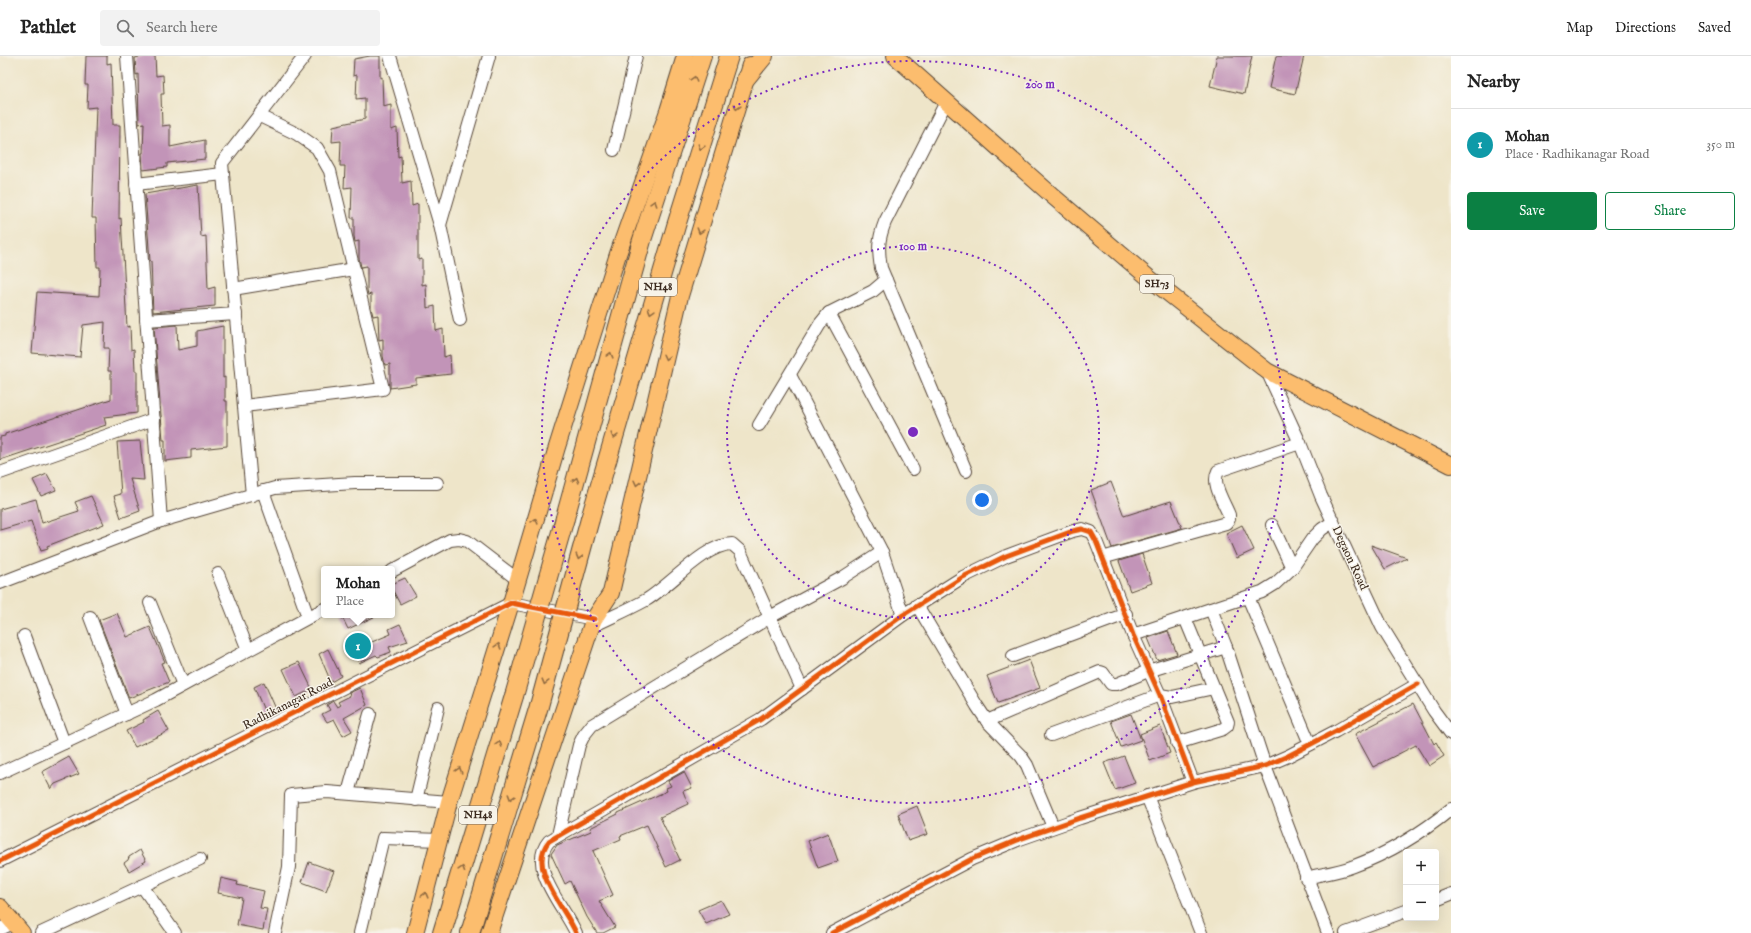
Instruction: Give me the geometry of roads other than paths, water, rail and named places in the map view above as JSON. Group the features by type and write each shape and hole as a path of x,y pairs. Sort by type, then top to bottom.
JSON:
{"highway":[{"name":"NH48","path":"442,933 514,696 642,240 702,56"},
{"name":"NH48","path":"470,933 539,706 590,519 671,241 730,56"},
{"path":"746,78 764,56"}],"main road":[{"path":"416,933 449,802 518,580 556,447 618,254 668,111 685,56"},
{"path":"489,933 592,623 611,593 680,296 753,56"},
{"name":"SH73","path":"896,56 1055,198 1149,278 1267,371 1451,465"},
{"path":"0,907 12,928"}],"street":[{"path":"127,56 161,521"},
{"path":"305,56 260,116 222,163 244,406 258,493 308,617"},
{"path":"390,56 440,225 460,320"},
{"path":"440,225 489,56"},
{"path":"614,150 636,56"},
{"path":"946,102 880,234 878,247 881,268 966,471"},
{"path":"244,406 383,389 330,171 317,148 297,134 260,116"},
{"path":"136,184 223,174"},
{"path":"233,289 354,269"},
{"path":"760,425 820,324 829,313 873,291 886,280"},
{"path":"829,313 913,469"},
{"path":"146,320 236,314"},
{"name":"Degaon Road","path":"1267,371 1382,627 1434,711 1451,734"},
{"path":"790,375 882,552 903,614"},
{"path":"0,473 154,420"},
{"path":"1102,558 1226,523 1229,519 1229,515 1215,483 1215,476 1218,471 1300,443"},
{"path":"0,583 161,521 275,488 355,483 437,483"},
{"path":"1133,635 1262,592 1275,584 1292,568 1312,539 1322,529 1334,522"},
{"path":"1272,524 1292,568"},
{"path":"575,932 541,869 541,857 544,847 558,835 762,719 903,614 963,576 1006,556 1073,531 1082,529 1091,532 1126,614 1148,672 1160,695 1193,782"},
{"path":"395,569 450,540 459,539 467,541 518,580"},
{"path":"511,603 592,623 646,600 715,548 725,544 732,544 740,551 802,689"},
{"path":"558,835 579,745 584,735 592,725 770,617 842,578 882,552"},
{"path":"218,574 248,650"},
{"path":"1248,597 1310,744"},
{"path":"150,603 183,686"},
{"name":"Radhikanagar Road","path":"0,861 511,603"},
{"path":"917,605 988,721 1021,756 1027,765 1054,827"},
{"path":"1212,609 1306,878 1328,933"},
{"path":"0,772 127,714 183,686 321,610"},
{"path":"1013,656 1126,614"},
{"path":"90,617 127,714"},
{"path":"1177,743 1222,729 1227,726 1228,722 1185,618"},
{"path":"24,636 64,743"},
{"path":"988,721 1100,672 1103,673 1111,684 1117,684 1148,672 1226,647"},
{"path":"832,933 972,859 1054,827 1193,782 1266,766 1288,756 1418,684"},
{"path":"1051,735 1160,695 1172,697 1214,688"},
{"path":"416,800 438,708"},
{"path":"348,793 370,714"},
{"path":"275,933 289,867 291,795 327,792 449,802"},
{"path":"1147,796 1201,933"},
{"path":"1306,878 1353,867 1383,854 1426,829 1451,810"},
{"path":"360,933 383,838 440,840"},
{"path":"41,933 200,858"},
{"path":"142,886 175,933"},
{"path":"1439,899 1451,894"},
{"path":"1346,933 1403,912"}],"place":[{"name":"Mohan","path":"358,646"}]}
